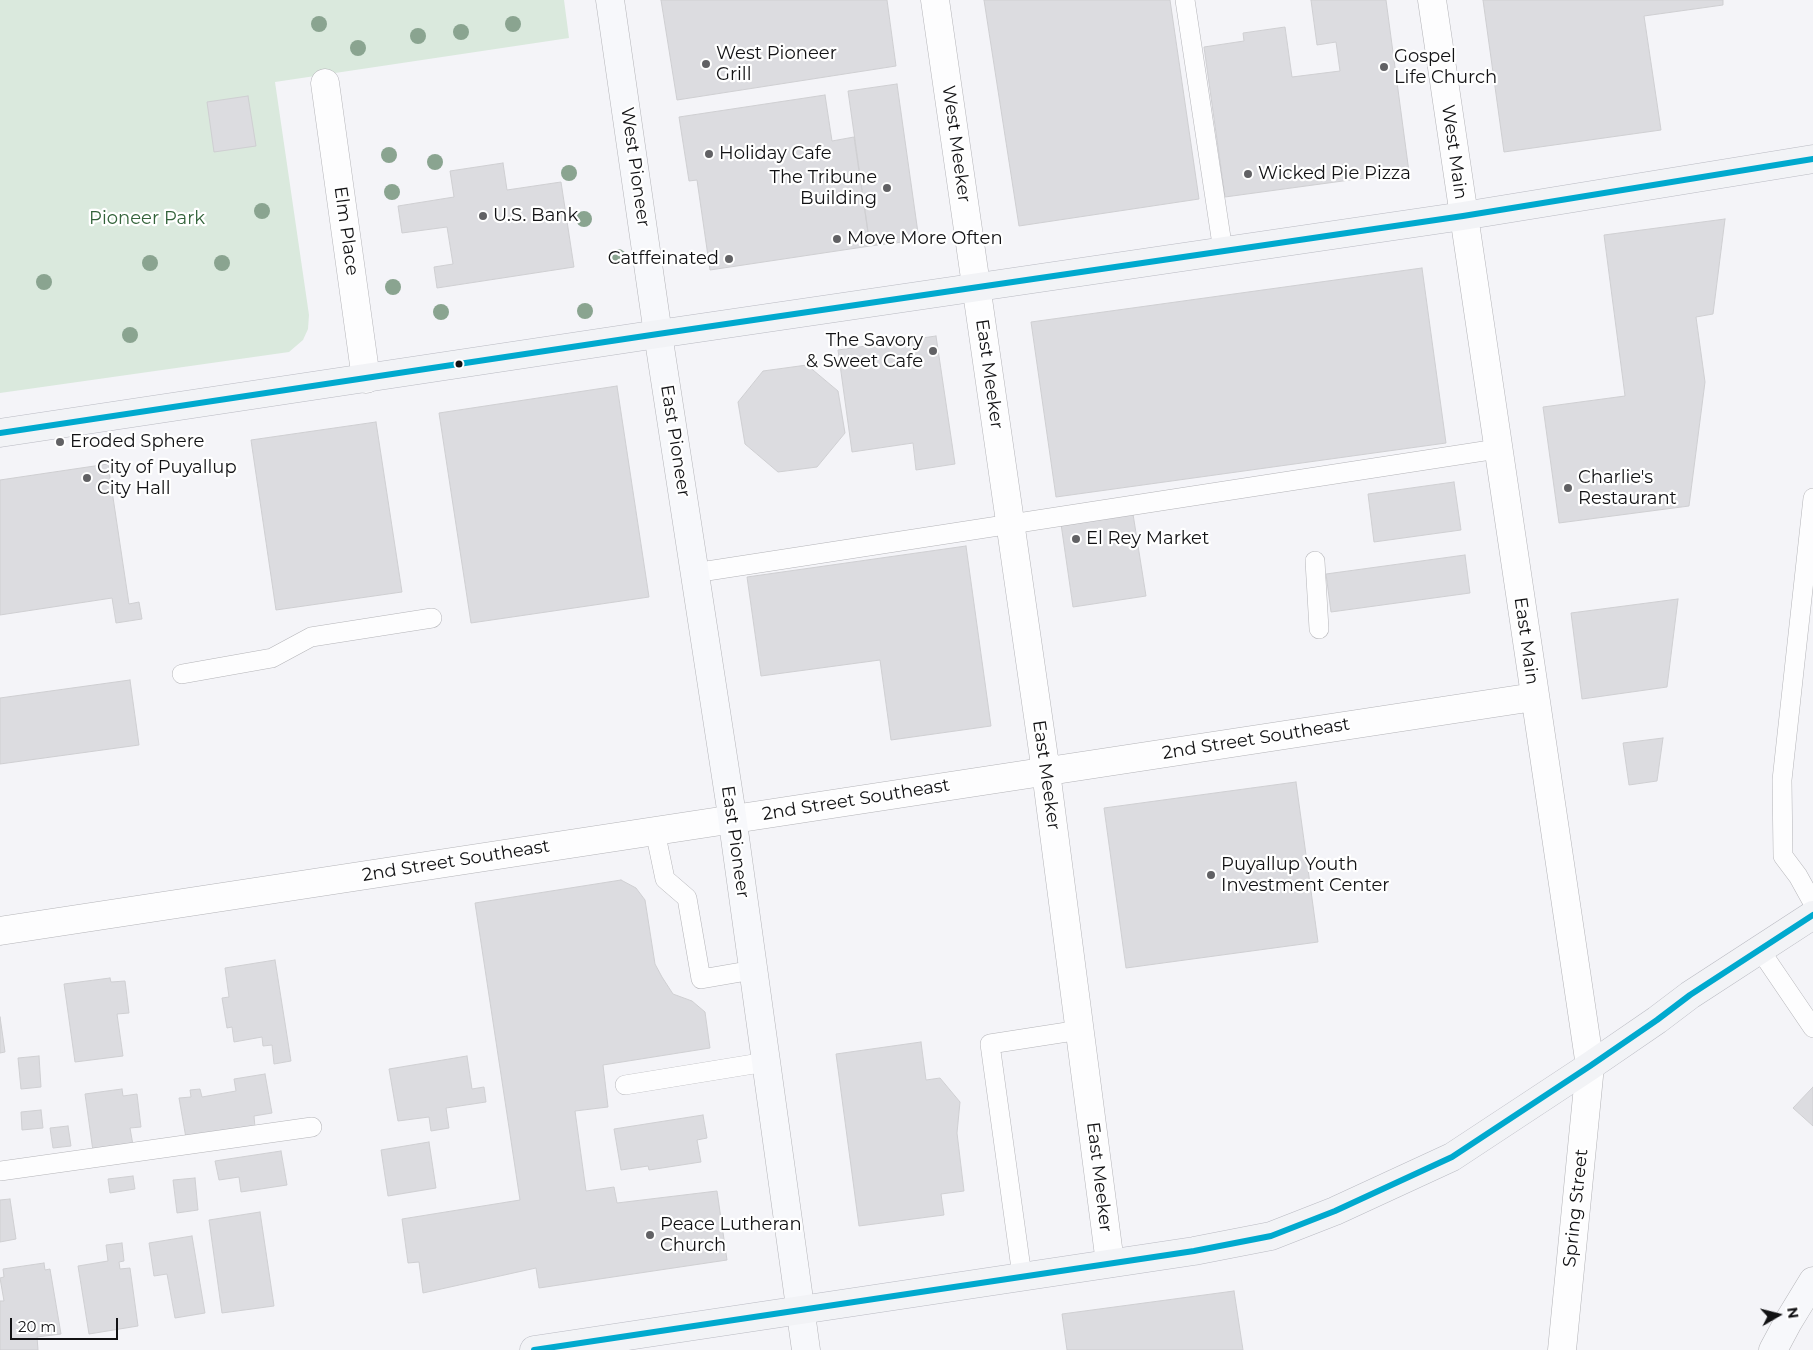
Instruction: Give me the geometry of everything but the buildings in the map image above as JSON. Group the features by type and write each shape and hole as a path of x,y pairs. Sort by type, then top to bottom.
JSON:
{"main road":[{"name":"West Pioneer","path":"610,0 658,334"},
{"path":"0,433 1463,216 1813,159"},
{"name":"East Pioneer","path":"658,334 732,819 806,1350"},
{"path":"534,1350 614,1344 800,1310 1194,1250 1271,1236 1335,1211 1452,1157 1658,1020 1690,995 1813,915"},
{"path":"1773,1350 1813,1281"}],"street":[{"name":"West Meeker","path":"935,0 977,288"},
{"name":"West Main","path":"1432,0 1463,216"},
{"name":"Elm Place","path":"325,83 366,379"},
{"name":"East Main","path":"1463,216 1590,1066"},
{"name":"East Meeker","path":"977,288 1046,772 1110,1263"},
{"name":"2nd Street Southeast","path":"0,931 1534,697"},
{"name":"Spring Street","path":"1562,1350 1590,1066"}],"lane":[{"path":"1185,0 1223,251"},
{"path":"694,573 1497,449"},
{"path":"1813,498 1782,780 1783,856 1798,876 1813,903"},
{"path":"1315,560 1319,629"},
{"path":"182,674 272,658 310,638 432,618"},
{"path":"655,831 665,879 687,898 701,979 753,970"},
{"path":"1760,950 1813,1028"},
{"path":"1022,1276 990,1044 1080,1030"},
{"path":"625,1084 766,1062"},
{"path":"0,1171 312,1127"}],"green space":[{"name":"Pioneer Park","path":"0,0 564,0 569,38 275,82 309,315 308,329 303,340 289,352 0,393"}],"transit line":[{"path":"0,433 1463,216 1813,159"},
{"path":"534,1350 1194,1251 1271,1236 1335,1211 1452,1157 1590,1066 1690,995 1813,915"}],"place":[{"name":"West Pioneer Grill","path":"706,64"},
{"name":"Gospel Life Church","path":"1384,67"},
{"name":"Holiday Cafe","path":"709,154"},
{"name":"Wicked Pie Pizza","path":"1248,174"},
{"name":"The Tribune Building","path":"887,188"},
{"name":"U.S. Bank","path":"483,216"},
{"name":"Move More Often","path":"837,239"},
{"name":"Catffeinated","path":"729,259"},
{"name":"The Savory & Sweet Cafe","path":"933,351"},
{"name":"Eroded Sphere","path":"60,442"},
{"name":"City of Puyallup City Hall","path":"87,478"},
{"name":"Charlie's Restaurant","path":"1568,488"},
{"name":"El Rey Market","path":"1076,539"},
{"name":"Puyallup Youth Investment Center","path":"1211,875"},
{"name":"Peace Lutheran Church","path":"650,1235"}]}
